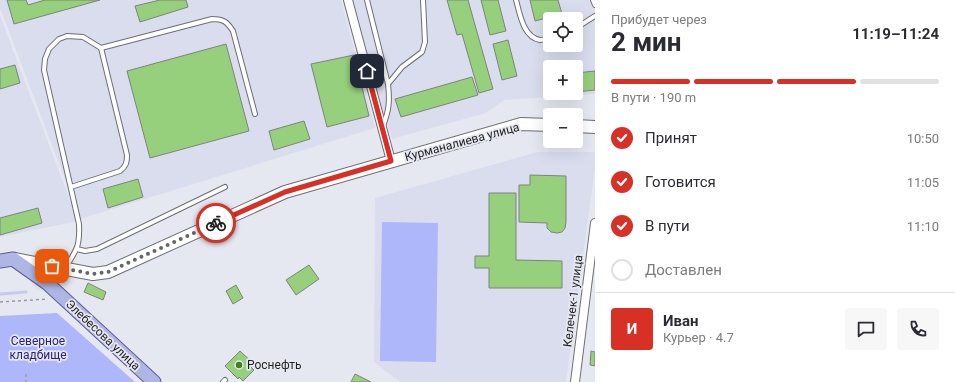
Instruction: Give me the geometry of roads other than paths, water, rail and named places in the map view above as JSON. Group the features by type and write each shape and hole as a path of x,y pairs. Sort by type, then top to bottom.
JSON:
{"main road":[{"name":"Элебесова улица","path":"6,260 47,283 154,382"}],"street":[{"path":"348,0 391,161"},
{"name":"Курманалиева улица","path":"6,260 93,274 108,272 285,192 521,124 543,125"},
{"path":"583,126 595,127"},
{"name":"Келечек-1 улица","path":"575,382 595,223"}],"lane":[{"path":"367,0 388,84 388,112 382,128"},
{"path":"388,84 402,67 422,52 425,42 423,0"},
{"path":"516,0 524,27 530,35 543,40"},
{"path":"593,0 595,5"},
{"path":"583,24 595,16"},
{"path":"101,48 212,19 220,19 228,23 233,31 255,114"},
{"path":"65,269 79,246 79,224 44,70 44,59 49,49 59,39 67,36 83,36 101,48 127,155 127,161 125,167 120,171 71,187"},
{"path":"77,250 85,251 97,249 225,187"}],"waterway":[{"path":"0,294 26,292"}],"place":[{"name":"Роснефть","path":"239,365"}],"park label":[{"name":"Северное кладбище","path":"38,348"}]}
